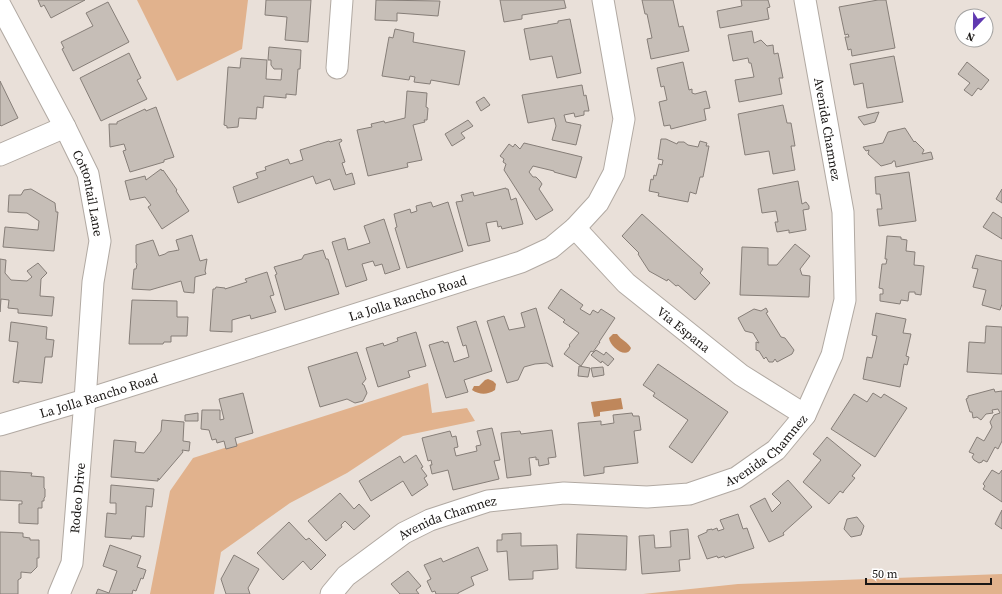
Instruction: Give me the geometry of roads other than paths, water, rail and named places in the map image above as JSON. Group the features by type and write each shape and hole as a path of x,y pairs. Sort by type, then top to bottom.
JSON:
{"street":[{"path":"337,68 342,0"},
{"name":"La Jolla Rancho Road","path":"0,425 85,400 520,262 551,248 575,228 598,203 614,173 624,120 603,0"},
{"name":"Avenida Chamnez","path":"331,594 346,576 404,533 430,520 488,501 564,493 647,497 689,494 736,478 776,450 806,415 832,355 844,300 843,212 805,0"},
{"name":"Cottontail Lane","path":"0,6 65,127 88,174 100,241 93,282 85,400"},
{"path":"0,155 65,127"},
{"name":"Via Espana","path":"575,228 626,283 741,375 806,415"},
{"name":"Rodeo Drive","path":"59,594 72,563 85,400"}]}
